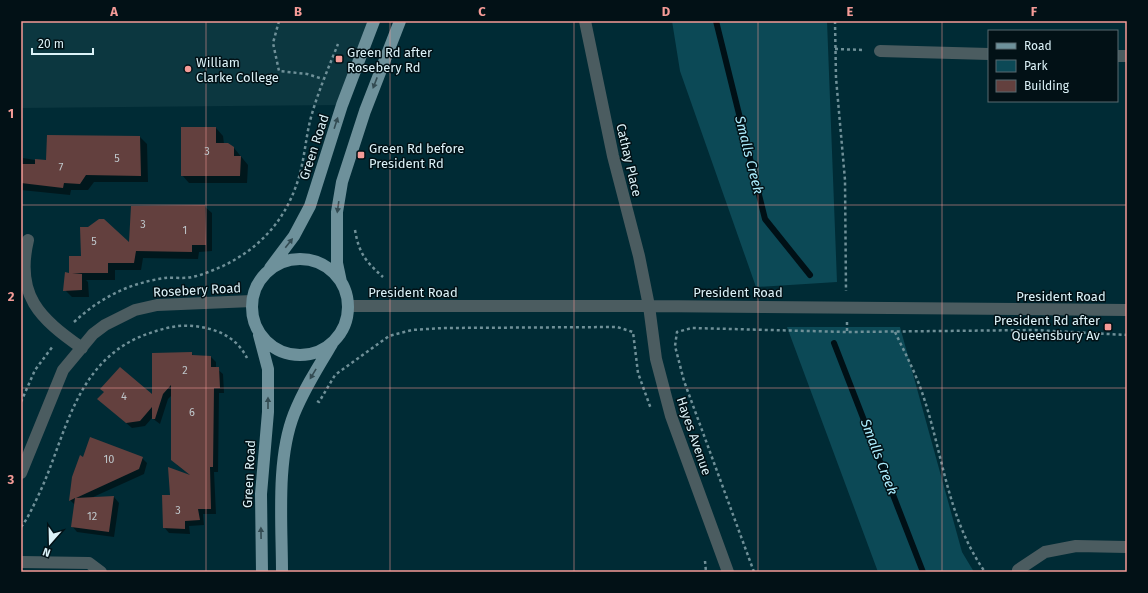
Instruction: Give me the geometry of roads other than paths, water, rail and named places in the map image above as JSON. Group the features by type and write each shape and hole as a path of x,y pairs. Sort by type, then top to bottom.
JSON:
{"main road":[{"name":"Green Road","path":"265,274 294,236 310,206 342,105 374,21"},
{"path":"340,282 337,263 337,212 342,182 365,111 400,21"},
{"path":"282,572 282,492 285,451 294,415 311,378 334,342 345,323 348,306 344,290 340,282 328,268 308,260 290,260 275,266 265,274 257,284 252,301 252,316 258,330 269,344 285,353 302,356 325,348 334,342"},
{"name":"Green Road","path":"258,330 268,369 268,412 261,494 262,572"}],"street":[{"name":"Cathay Place","path":"585,21 613,156 639,256 649,306"},
{"path":"880,51 988,54"},
{"path":"28,240 24,255 24,273 29,293 37,310 53,328 82,348"},
{"name":"Rosebery Road","path":"21,473 63,370 93,334 105,325 135,310 157,305 252,301"},
{"name":"President Road","path":"348,306 649,306 1127,310"},
{"name":"Hayes Avenue","path":"649,306 656,359 671,416 728,572"},
{"path":"1018,570 1045,552 1076,546 1127,547"},
{"path":"21,562 89,564 101,572"}],"waterway":[{"name":"Smalls Creek","path":"716,21 765,219 810,275"},
{"name":"Smalls Creek","path":"834,343 923,572"}],"place":[{"name":"Green Rd after Rosebery Rd","path":"339,59"},
{"name":"William Clarke College","path":"188,69"},
{"name":"Green Rd before President Rd","path":"361,155"},
{"name":"President Rd after Queensbury Av","path":"1108,327"}]}
